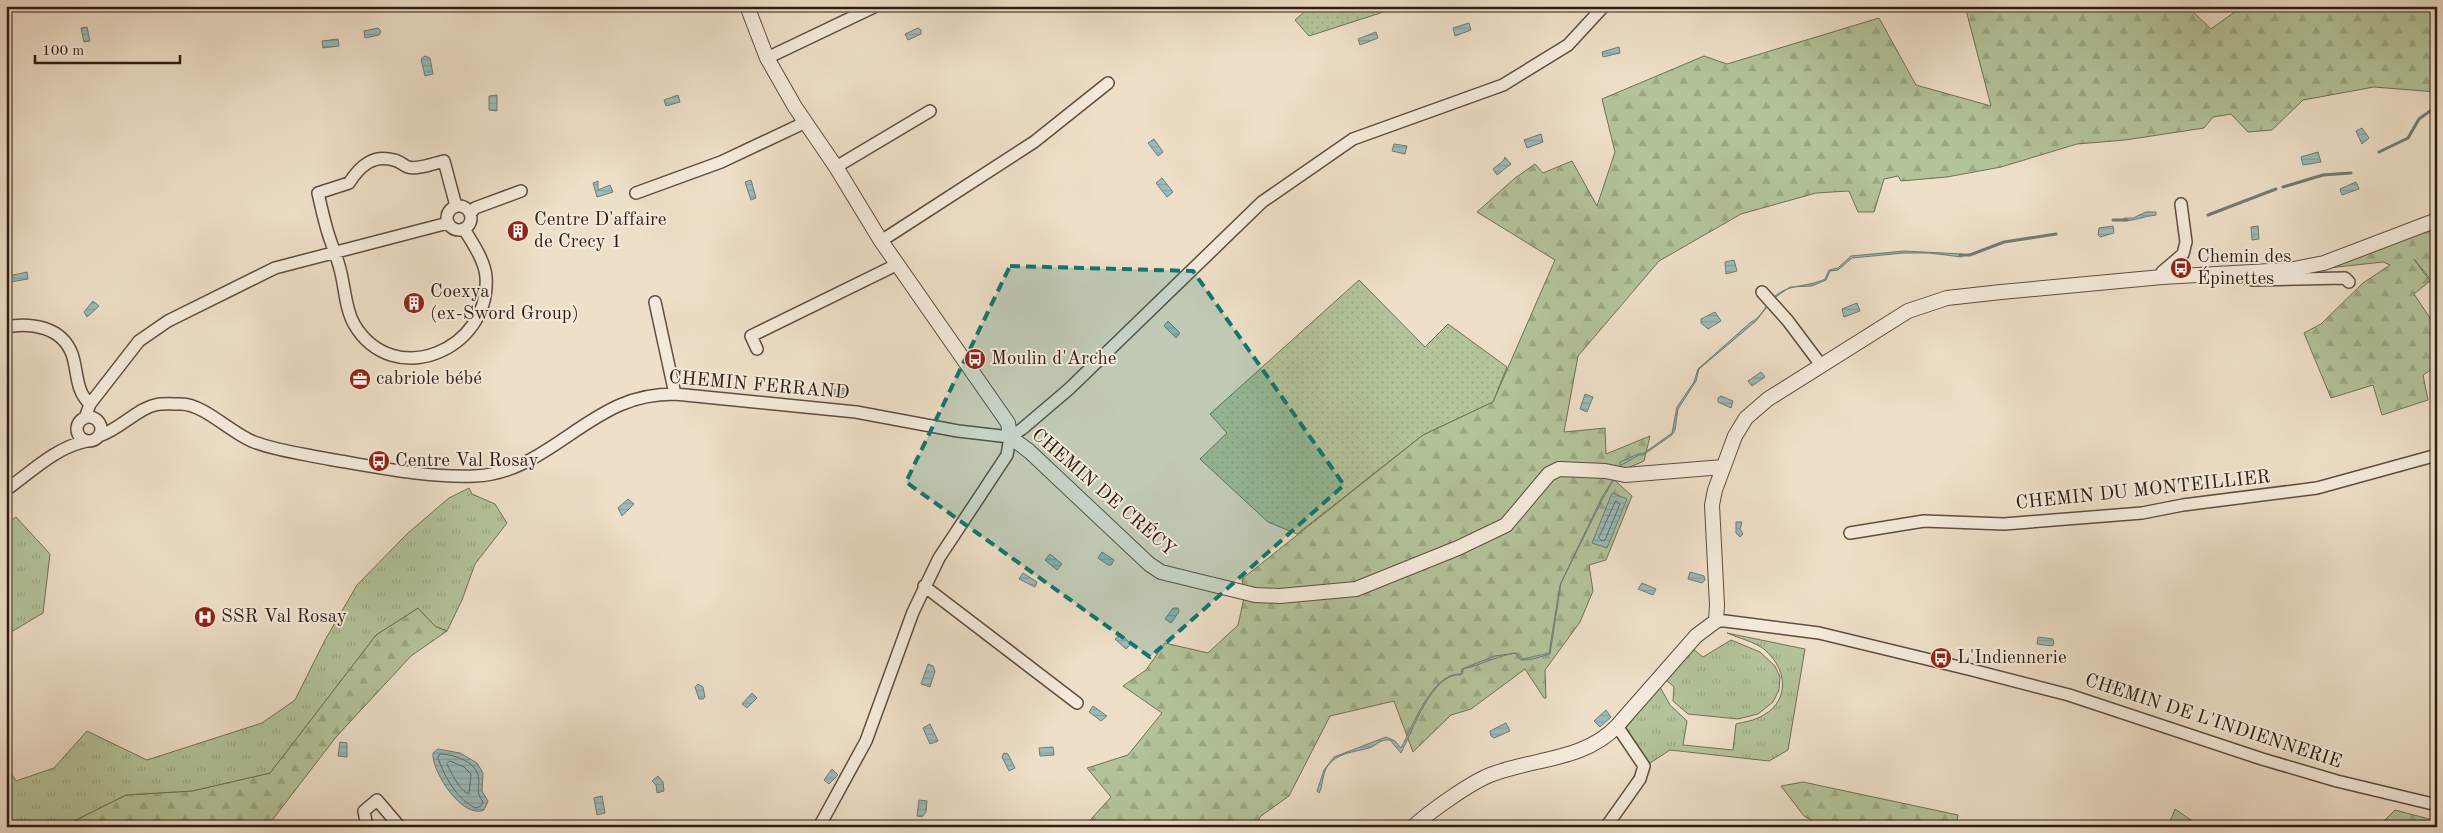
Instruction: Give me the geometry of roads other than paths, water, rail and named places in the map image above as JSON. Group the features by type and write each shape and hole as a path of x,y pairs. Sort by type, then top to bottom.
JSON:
{"street":[{"name":"CHEMIN DE CRÉCY","path":"747,6 767,58 806,122 882,242 1008,423 1010,437 1029,451 1149,564 1174,576 1255,595 1280,596 1356,589 1458,548 1506,526 1549,474 1559,469 1605,471 1626,475 1723,467"},
{"path":"767,58 876,6"},
{"path":"819,827 866,741 924,586 938,558 1006,455 1010,437 1022,430 1069,389 1262,202 1354,139 1503,85 1568,46 1604,6"},
{"path":"882,242 1034,142 1108,83"},
{"path":"836,167 930,111"},
{"path":"636,193 721,162 806,122"},
{"path":"456,206 444,161 409,168 392,159 376,159 365,163 349,183 318,193 328,233 336,252 350,313 354,324 364,336 386,352 406,358 432,356 466,336 476,322 485,293 486,275 480,258 464,229"},
{"path":"448,224 456,230 464,229 470,221 470,214 475,208 521,191"},
{"path":"2162,277 2162,272 2183,254 2186,242 2181,204"},
{"path":"448,224 449,211 456,206 464,208 470,214"},
{"path":"1414,827 1425,816 1489,776 1587,749 1606,738 1696,636 1716,622 1717,605 1712,505 1723,467 1735,436 1746,418 1768,399 1908,311 1946,298 2162,277 2288,270 2324,263 2437,220"},
{"path":"6,490 53,455 74,444 93,440 95,424 94,400 139,341 168,321 275,268 448,224"},
{"path":"757,348 751,336 898,264"},
{"path":"2246,273 2246,278 2253,280 2345,278 2349,282"},
{"path":"1768,298 1821,365"},
{"path":"655,302 675,394"},
{"path":"6,327 21,324 50,329 67,344 72,354 82,395 94,400"},
{"name":"CHEMIN FERRAND","path":"95,424 121,425 154,405 184,404 204,412 227,428 254,442 297,453 420,472 474,476 506,470 524,463 618,406 648,396 675,394 856,412 958,431 1010,437"},
{"path":"53,455 77,428 80,421 95,424"},
{"path":"77,428 80,438 86,441"},
{"name":"CHEMIN DU MONTEILLIER","path":"1850,533 1924,521 2004,524 2142,513 2183,505 2317,488 2435,460"},
{"path":"924,586 1077,703"},
{"name":"CHEMIN DE L'INDIENNERIE","path":"1716,622 1725,621 1819,633 1972,670 2069,695 2262,759 2337,781 2437,805"},
{"path":"1606,827 1640,779 1644,766 1617,726"},
{"path":"367,827 364,811 376,800 400,827"}],"water":[{"path":"1469,23 1471,30 1455,36 1453,28"},
{"path":"87,27 90,41 84,42 81,28"},
{"path":"378,28 381,31 379,35 365,38 364,31"},
{"path":"918,28 921,30 921,34 908,40 905,34"},
{"path":"1376,32 1378,38 1360,45 1358,39"},
{"path":"338,39 339,46 323,48 322,41"},
{"path":"1619,47 1620,53 1603,57 1602,52"},
{"path":"425,56 430,58 433,74 425,76 421,59"},
{"path":"497,95 497,111 489,110 489,96"},
{"path":"678,95 680,102 666,106 664,100"},
{"path":"2362,128 2369,138 2362,144 2356,131"},
{"path":"1541,134 1543,142 1527,148 1524,140"},
{"path":"1154,139 1163,152 1158,156 1148,143"},
{"path":"1394,144 1407,146 1405,154 1392,151"},
{"path":"2318,152 2321,162 2303,165 2301,157"},
{"path":"1505,157 1511,164 1497,175 1493,169"},
{"path":"1162,178 1173,192 1167,197 1156,183"},
{"path":"751,180 756,198 751,200 745,182"},
{"path":"598,181 598,190 610,185 613,192 597,197 593,183"},
{"path":"2356,182 2359,189 2342,195 2340,189"},
{"path":"2146,212 2156,212 2156,215 2123,221 2124,218 2133,218"},
{"path":"2113,226 2114,233 2100,237 2098,235 2099,228"},
{"path":"2258,226 2259,239 2252,240 2251,227"},
{"path":"1904,251 1963,254 1962,257 1929,253 1904,253 1852,258 1838,270 1830,271 1826,280 1812,286 1795,287 1825,279 1829,270 1838,268 1851,256"},
{"path":"1734,260 1737,271 1726,274 1725,262"},
{"path":"27,272 28,279 10,282 9,276"},
{"path":"1787,289 1773,299 1756,321 1699,369 1696,381 1678,409 1675,430 1672,435 1643,455 1639,455 1620,466 1620,462 1644,453 1672,433 1677,407 1694,382 1698,369 1758,318 1772,299"},
{"path":"93,301 99,306 87,317 84,312"},
{"path":"1857,303 1860,311 1844,317 1842,309"},
{"path":"1715,312 1721,321 1708,329 1701,323 1701,319"},
{"path":"1168,321 1180,333 1176,338 1164,326"},
{"path":"1761,372 1765,377 1752,386 1748,381"},
{"path":"847,388 850,392 835,396 833,390"},
{"path":"1585,394 1593,397 1587,412 1580,409"},
{"path":"1721,396 1733,401 1731,408 1718,402 1718,398"},
{"path":"1615,477 1561,583 1550,654 1521,660 1515,653 1523,659 1549,653 1560,585 1602,497"},
{"path":"1612,493 1627,499 1607,548 1592,543"},
{"path":"628,499 634,504 622,516 618,508"},
{"path":"1736,522 1742,522 1740,529 1743,534 1740,537 1736,533"},
{"path":"1102,552 1114,560 1111,565 1098,558"},
{"path":"1050,554 1062,564 1057,570 1045,560"},
{"path":"1690,572 1704,576 1705,580 1702,583 1688,579"},
{"path":"1023,573 1037,582 1035,587 1019,579"},
{"path":"1642,583 1656,589 1653,595 1638,589"},
{"path":"1173,608 1178,608 1179,612 1171,623 1165,619"},
{"path":"1121,634 1131,644 1126,649 1115,639"},
{"path":"2038,637 2053,639 2054,644 2052,646 2037,644"},
{"path":"1513,653 1463,669 1461,675 1451,676 1461,674 1462,669 1495,656"},
{"path":"928,664 933,666 935,671 930,687 921,684"},
{"path":"1451,676 1433,692 1417,718 1401,753 1390,740 1387,740 1381,741 1369,748 1340,756 1327,767 1319,793 1317,791 1324,770 1334,757 1386,737 1395,741 1401,748 1418,714 1432,691"},
{"path":"2105,676 2119,681 2116,688 2102,683"},
{"path":"698,684 703,687 705,697 703,699 699,699 695,687"},
{"path":"752,693 757,698 747,708 742,704"},
{"path":"1093,706 1107,716 1101,721 1089,712"},
{"path":"1606,710 1611,717 1600,727 1594,721"},
{"path":"1506,723 1510,731 1494,738 1491,736 1490,731"},
{"path":"930,724 938,741 930,744 923,728"},
{"path":"340,742 347,743 347,757 338,756"},
{"path":"1053,747 1054,755 1040,756 1039,748"},
{"path":"438,749 460,753 477,763 483,773 482,791 488,801 484,810 476,811 467,808 450,792 437,771 434,761 433,753"},
{"path":"1004,753 1008,754 1015,768 1009,771 1002,757"},
{"path":"832,769 838,775 829,784 824,780"},
{"path":"658,776 663,782 664,791 657,793 656,785 652,781"},
{"path":"602,796 605,813 597,815 594,798"},
{"path":"919,800 927,801 926,812 922,817 917,816"}],"waterway":[{"path":"2379,152 2408,138 2419,119 2437,106"},
{"path":"2283,187 2323,175 2351,173"},
{"path":"2208,215 2276,189"},
{"path":"2113,220 2127,220"},
{"path":"1960,255 1970,255 2004,242 2056,234"}],"place":[{"name":"Centre D'affaire de Crecy 1","path":"518,231"},
{"name":"Chemin des Épinettes","path":"2181,268"},
{"name":"Coexya (ex-Sword Group)","path":"414,303"},
{"name":"Moulin d'Arche","path":"975,359"},
{"name":"cabriole bébé","path":"360,379"},
{"name":"Centre Val Rosay","path":"379,461"},
{"name":"SSR Val Rosay","path":"205,617"},
{"name":"L'Indiennerie","path":"1941,658"}]}
